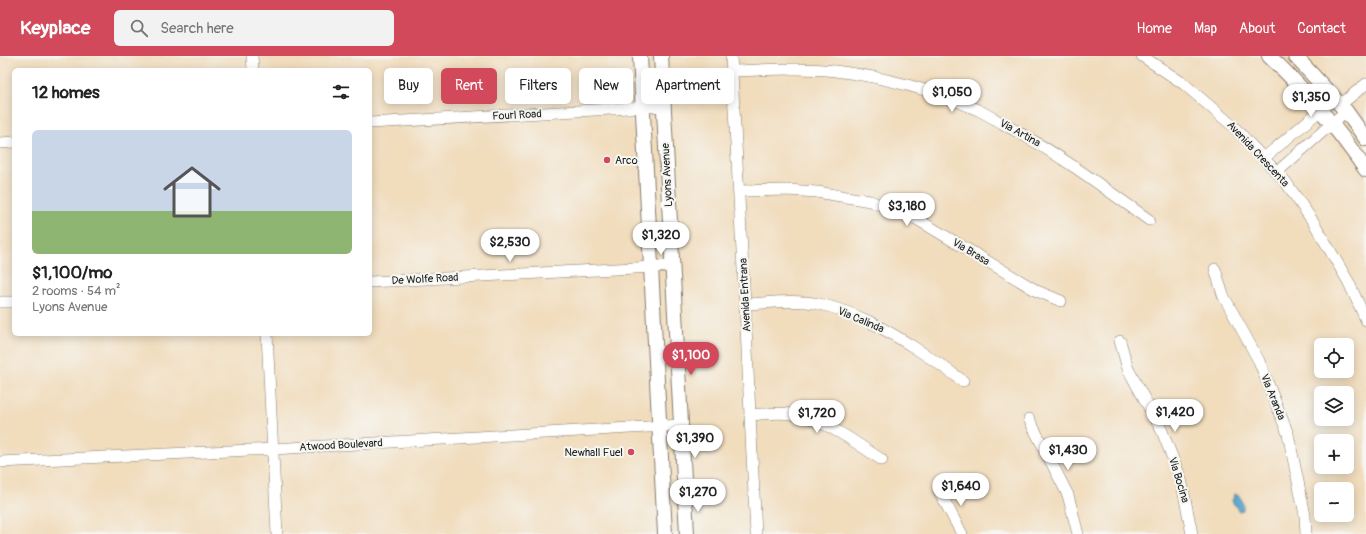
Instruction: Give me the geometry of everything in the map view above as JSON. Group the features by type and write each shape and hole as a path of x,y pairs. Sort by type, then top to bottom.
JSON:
{"main road":[{"name":"Lyons Avenue","path":"640,56 665,534"},
{"path":"652,56 657,68"},
{"name":"Lyons Avenue","path":"661,56 661,68"},
{"path":"1269,56 1322,110 1346,140 1366,170"},
{"path":"1295,56 1340,105 1366,139"},
{"name":"Lyons Avenue","path":"664,106 687,534"}],"street":[{"path":"252,56 253,68"},
{"name":"Avenida Entrana","path":"731,56 732,68"},
{"name":"Avenida Crescenta","path":"1142,56 1184,84 1234,127 1285,181 1314,222 1348,281 1366,320"},
{"name":"Via Artina","path":"734,72 789,69 834,71 875,78 925,90 978,110 1033,140 1079,169 1149,220"},
{"path":"1264,158 1322,110 1340,105 1366,84"},
{"name":"Avenida Entrana","path":"734,104 746,304 756,534"},
{"path":"1277,172 1332,123 1340,105"},
{"name":"Fourl Road","path":"372,123 664,106"},
{"path":"0,142 12,142"},
{"name":"Via Brasa","path":"739,191 787,190 817,192 870,201 915,218 1037,291 1061,301"},
{"name":"De Wolfe Road","path":"372,282 672,266"},
{"name":"Via Aranda","path":"1215,269 1223,295 1259,361 1288,434 1305,515 1306,534"},
{"path":"0,302 12,302"},
{"name":"Via Calinda","path":"746,304 783,302 818,304 847,312 886,330 947,368 963,381"},
{"path":"267,336 278,534"},
{"name":"Via Bocina","path":"1120,341 1128,369 1162,431 1181,479 1192,534"},
{"path":"750,415 775,413 801,415 834,429 882,460"},
{"path":"1029,419 1068,495 1078,534"},
{"name":"Atwood Boulevard","path":"0,462 273,449 681,425"},
{"path":"939,491 962,534"}],"water":[{"path":"1235,494 1242,500 1243,510 1239,511 1232,501"}],"place":[{"name":"Arco","path":"607,160"},
{"name":"Newhall Fuel","path":"631,452"}]}
